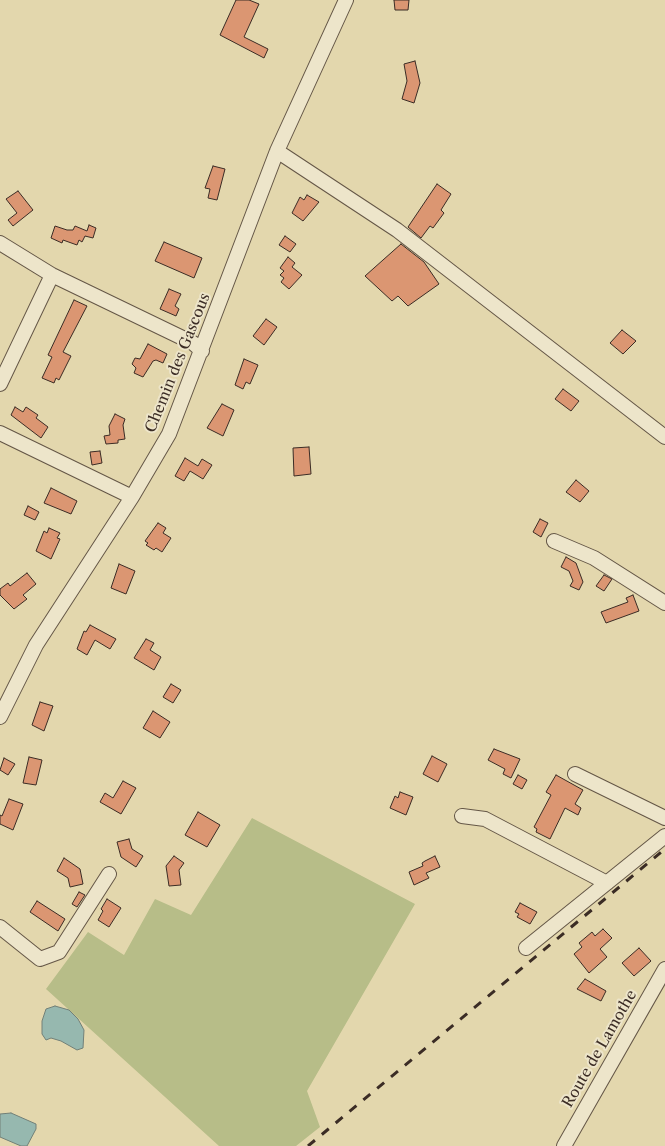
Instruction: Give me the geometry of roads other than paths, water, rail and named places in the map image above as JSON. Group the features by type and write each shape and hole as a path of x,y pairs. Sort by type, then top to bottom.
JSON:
{"street":[{"name":"Chemin des Gascous","path":"0,717 36,645 132,497 169,434 277,151 346,0"},
{"path":"277,151 397,230 665,438"},
{"path":"0,242 52,275 193,343 202,351"},
{"path":"0,384 52,275"},
{"path":"0,433 132,497"},
{"path":"554,541 594,558 665,603"},
{"path":"575,774 665,818"},
{"path":"462,816 485,819 607,883"},
{"path":"526,948 665,836"},
{"path":"0,927 40,959 59,952 109,874"},
{"name":"Route de Lamothe","path":"564,1146 665,969"}],"water":[{"path":"55,1006 69,1010 78,1019 84,1030 83,1048 77,1050 61,1041 51,1038 46,1040 42,1034 42,1021 46,1009"},
{"path":"11,1113 36,1124 36,1129 27,1146 21,1146 0,1137 0,1114"}],"railway":[{"path":"308,1146 665,849"}]}
